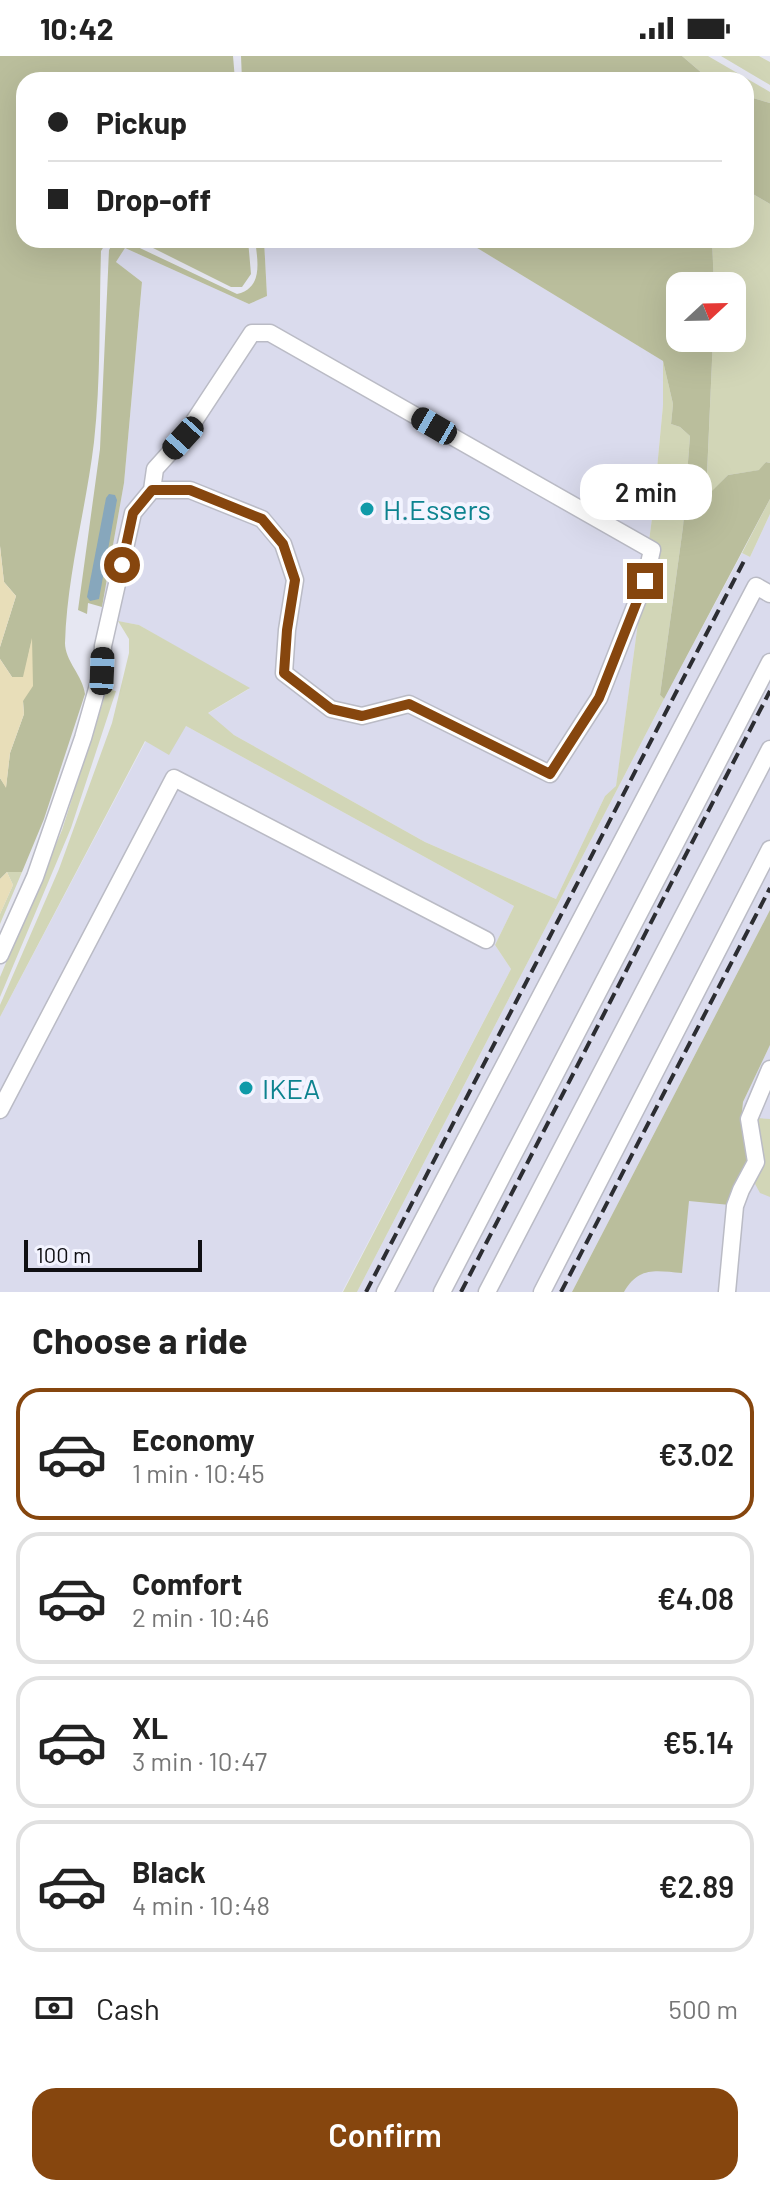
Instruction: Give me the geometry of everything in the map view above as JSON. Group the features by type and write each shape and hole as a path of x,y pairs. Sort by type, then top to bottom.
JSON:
{"street":[{"path":"0,955 35,877 83,738 102,671 103,646 133,513 152,490 155,469 183,438 252,333 270,333 652,550 645,581 599,698 550,774 409,704 362,716 331,709 284,673 295,580 283,544 262,519 190,490 152,490"},
{"path":"385,1292 756,586 770,594"},
{"path":"442,1292 770,662"},
{"path":"487,1292 770,749"},
{"path":"0,1110 174,778 486,940"},
{"path":"542,1292 770,849"},
{"path":"727,1292 735,1206 756,1162 749,1119 770,1069"}],"shaded area":[{"path":"125,248 249,304 267,296 264,248 477,248 663,361 663,405 653,511 616,787 605,796 556,899 425,842 234,735 207,714 249,689 139,625 100,618 124,483 142,282 116,262"},
{"path":"109,494 115,495 117,500 99,599 90,601 87,597"},
{"path":"770,514 770,910 572,1292 357,1292 664,699 742,553 750,557"},
{"name":"IKEA","path":"186,726 514,906 495,945 511,969 342,1292 0,1292 0,1017 146,741"},
{"path":"770,1045 770,1292 624,1292 632,1278 651,1270 682,1272 688,1201 750,1152 741,1123 743,1102"}],"green space":[{"path":"0,56 233,56 234,72 16,72 16,248 103,248 94,442 66,618 66,650 85,694 44,819 22,872 7,872 0,879 0,778 6,787 10,753 24,714 31,643 24,678 12,677 0,659 0,647 16,596 4,582 0,546"},
{"path":"241,56 682,56 701,72 242,72"},
{"path":"682,56 708,56 736,72 701,72"},
{"path":"721,56 759,56 770,62 770,85 754,76 754,72 748,72"},
{"path":"754,83 770,92 770,103 754,98"},
{"path":"754,98 770,103 770,204 754,195"},
{"path":"754,195 770,204 770,463 766,462 760,470 728,475 706,498 712,352 746,352 746,272 713,272 712,248 754,248"},
{"path":"125,248 140,248 237,294 251,286 257,265 256,248 264,248 267,296 249,304"},
{"path":"125,248 116,262 142,282 124,483 102,607 88,603 87,614 78,610 100,449 109,250"},
{"path":"153,248 249,248 251,274 242,287 231,287"},
{"path":"477,248 712,248 713,272 666,272 666,352 712,352 706,497 728,475 759,470 766,462 770,463 770,499 664,699 660,695 683,527 690,436 671,424 673,404 663,361"},
{"path":"663,361 673,404 671,424 690,436 683,527 660,695 664,699 357,1292 343,1292 511,969 495,945 514,906 186,726 169,755 145,741 0,1017 0,1005 59,869 112,723 129,653 129,639 118,621 139,625 250,688 208,713 234,735 425,842 556,899 605,796 616,786 653,511 663,405"},
{"path":"770,499 770,514 750,557 742,553"},
{"path":"107,689 116,691 71,828 0,997 0,977 62,830"},
{"path":"7,872 22,872 0,924 0,914 13,885"},
{"path":"770,910 770,1045 743,1102 741,1123 750,1152 747,1171 730,1205 689,1201 682,1273 656,1271 642,1274 624,1292 572,1292"},
{"path":"757,1118 770,1119 770,1197 760,1193 754,1182 762,1158"}],"sand":[{"path":"0,546 4,582 16,596 0,647"},
{"path":"32,638 33,686 23,701 24,714 10,753 6,788 0,778 0,659 12,677 23,677"},
{"path":"7,872 13,885 0,914 0,879"}],"railway":[{"path":"366,1292 744,561"},
{"path":"461,1292 770,691"},
{"path":"561,1292 770,888"}],"place":[{"name":"H.Essers","path":"367,509"},
{"name":"IKEA","path":"246,1088"}],"route":[{"path":"122,565 133,513 152,490 190,490 262,519 283,544 295,580 284,673 331,709 362,716 409,704 550,774 599,698 645,581"}]}
